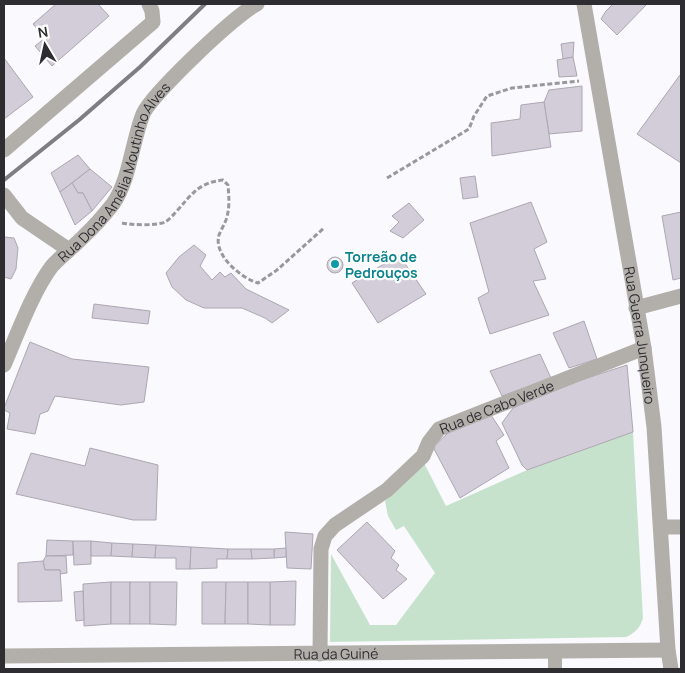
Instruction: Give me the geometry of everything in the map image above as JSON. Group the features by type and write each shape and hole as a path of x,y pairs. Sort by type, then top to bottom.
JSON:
{"street":[{"path":"4,150 153,22 152,12 148,4"},
{"name":"Rua Dona Amélia Moutinho Alves","path":"4,365 25,317 52,266 86,234 113,203 130,161 136,133 144,112 156,94 227,27 256,4"},
{"name":"Rua Guerra Junqueiro","path":"584,4 644,348 654,426 668,650 671,669"},
{"path":"4,195 22,218 69,250"},
{"path":"636,308 681,296"},
{"name":"Rua de Cabo Verde","path":"320,654 321,549 325,536 335,524 387,490 423,456 429,442 439,429 644,348"},
{"path":"661,527 681,527"},
{"name":"Rua da Guiné","path":"4,656 668,650"}],"lane":[{"path":"555,651 555,669"}],"path":[{"path":"387,178 469,129 474,116 487,96 512,88 597,80"},
{"path":"100,219 128,224 164,223 198,187 209,182 222,180 228,185 230,209 219,235 221,248 232,268 258,283 277,270 324,228"}],"green space":[{"path":"633,432 643,618 637,630 632,634 626,637 330,642 331,554 370,625 396,625 435,573 404,526 396,530 388,516 385,501 424,463 446,506 527,470"}],"building":[{"path":"56,4 98,4 109,16 52,66 35,46 45,38 33,24"},
{"path":"613,4 647,4 617,35 601,19"},
{"path":"574,42 573,57 563,59 561,44"},
{"path":"573,57 577,76 559,77 557,60"},
{"path":"4,58 33,97 4,119"},
{"path":"681,76 681,163 637,134"},
{"path":"582,86 582,131 549,134 544,102 549,90"},
{"path":"544,102 551,147 492,156 491,123 520,119 521,105"},
{"path":"78,155 90,169 60,192 51,173"},
{"path":"90,169 112,187 92,211 83,193 78,193 72,183"},
{"path":"475,176 478,197 463,199 460,178"},
{"path":"72,183 78,193 83,193 92,211 75,225 60,192"},
{"path":"531,202 547,242 534,249 546,279 533,281 549,315 490,334 478,298 489,292 470,223"},
{"path":"409,203 424,220 403,238 390,231 399,222 392,216"},
{"path":"681,212 681,278 673,280 662,216"},
{"path":"4,237 14,238 18,248 16,269 11,279 4,277"},
{"path":"194,245 206,255 200,266 212,280 220,272 225,277 231,273 246,289 289,310 272,323 242,308 204,308 186,300 172,287 166,273 179,257"},
{"path":"399,255 426,294 378,323 352,283"},
{"name":"Torreão de Pedrouços","path":"332,257 338,257 343,262 341,271 332,273 327,268 327,262"},
{"path":"94,304 150,311 148,324 92,318"},
{"path":"584,321 597,359 569,368 553,333"},
{"path":"30,342 72,359 149,367 144,402 121,405 55,396 48,411 40,414 35,434 7,429 10,413 4,410 4,408"},
{"path":"540,354 551,378 502,396 490,371"},
{"path":"627,365 633,432 527,470 522,465 502,423 513,408 575,382"},
{"path":"491,415 504,435 496,441 509,468 460,498 433,447 448,433"},
{"path":"90,448 158,465 156,520 133,520 16,494 31,453 85,466"},
{"path":"367,522 395,551 391,558 399,565 396,570 407,579 383,599 337,550"},
{"path":"285,532 313,534 311,569 287,568"},
{"path":"47,540 73,541 73,555 46,556"},
{"path":"73,541 91,541 91,564 74,565"},
{"path":"91,541 112,543 111,556 91,556"},
{"path":"112,543 133,544 132,557 111,556"},
{"path":"133,544 156,545 155,558 132,557"},
{"path":"156,545 191,547 190,569 176,569 176,558 155,558"},
{"path":"191,547 228,549 227,559 217,559 217,568 190,569"},
{"path":"286,548 286,557 274,558 274,549"},
{"path":"228,549 251,549 252,559 227,559"},
{"path":"251,549 274,549 274,558 252,559"},
{"path":"46,556 66,556 67,573 60,574 60,570 45,570 43,561"},
{"path":"43,561 45,570 60,570 62,601 18,602 18,563"},
{"path":"296,581 295,625 270,625 270,582"},
{"path":"111,582 111,624 84,626 83,584"},
{"path":"111,582 130,582 130,624 111,624"},
{"path":"130,582 150,582 150,624 130,624"},
{"path":"150,582 177,582 176,625 150,624"},
{"path":"202,582 226,582 225,624 202,624"},
{"path":"226,582 248,582 248,624 225,624"},
{"path":"248,582 270,582 270,625 248,624"},
{"path":"83,591 84,620 76,621 74,592"}],"railway":[{"path":"4,180 79,120 140,67 205,4"}],"place":[{"name":"Torreão de Pedrouços","path":"335,264"}]}
